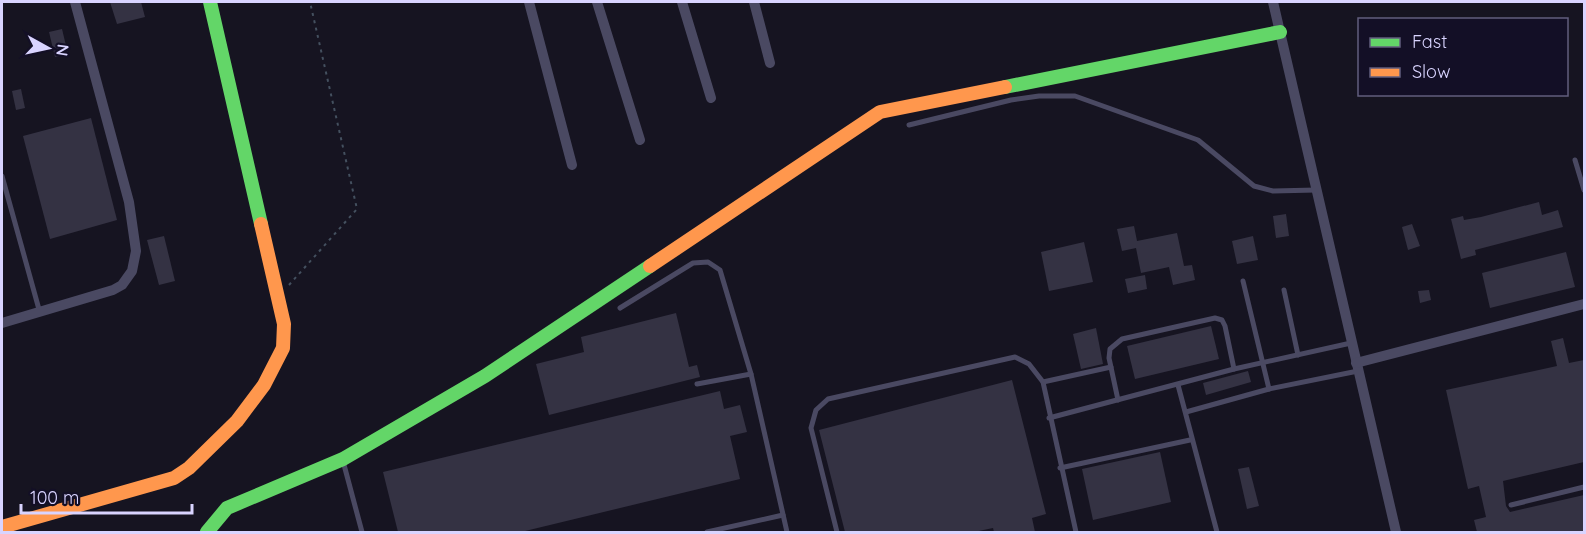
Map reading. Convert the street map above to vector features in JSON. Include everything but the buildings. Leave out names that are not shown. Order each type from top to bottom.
[{"type":"street","points":[[2,323],[40,313],[122,285],[135,262],[136,251],[129,202],[75,2]]},
{"type":"street","points":[[2,527],[174,478],[190,468],[246,409],[266,384],[282,352],[285,339],[284,324],[210,2]]},
{"type":"street","points":[[529,2],[572,165]]},
{"type":"street","points":[[597,2],[640,140]]},
{"type":"street","points":[[682,2],[711,98]]},
{"type":"street","points":[[754,2],[770,63]]},
{"type":"street","points":[[1273,2],[1350,343],[1396,532]]},
{"type":"street","points":[[207,532],[227,508],[343,459],[485,376],[880,112],[1280,32]]},
{"type":"street","points":[[1357,367],[1584,304]]},
{"type":"lane","points":[[909,125],[1011,100],[1039,96],[1075,96],[1198,140],[1254,186],[1273,191],[1316,190]]},
{"type":"lane","points":[[1575,160],[1584,190]]},
{"type":"lane","points":[[2,176],[40,313]]},
{"type":"lane","points":[[620,308],[693,263],[708,262],[720,270],[751,374],[787,532]]},
{"type":"lane","points":[[1243,281],[1269,389]]},
{"type":"lane","points":[[1284,290],[1298,355]]},
{"type":"lane","points":[[1118,400],[1111,367],[1110,349],[1122,339],[1215,318],[1222,320],[1225,326],[1234,369]]},
{"type":"lane","points":[[1049,418],[1234,369],[1350,343]]},
{"type":"lane","points":[[837,532],[811,428],[816,410],[828,399],[1015,357],[1029,364],[1043,382],[1049,418],[1076,532]]},
{"type":"lane","points":[[1043,382],[1111,367]]},
{"type":"lane","points":[[1186,412],[1357,367]]},
{"type":"lane","points":[[697,384],[751,374]]},
{"type":"lane","points":[[1178,384],[1186,412],[1190,440],[1217,532]]},
{"type":"lane","points":[[1060,468],[1190,440]]},
{"type":"lane","points":[[343,459],[362,532]]},
{"type":"lane","points":[[1511,506],[1584,487]]},
{"type":"lane","points":[[707,532],[783,515]]},
{"type":"path","points":[[276,291],[293,284],[357,209],[309,2]]},
{"type":"traffic: fast","points":[[210,2],[261,224]]},
{"type":"traffic: fast","points":[[1005,87],[1280,32]]},
{"type":"traffic: fast","points":[[207,532],[227,508],[343,459],[485,376],[650,266]]},
{"type":"traffic: slow","points":[[650,266],[880,112],[1005,87]]},
{"type":"traffic: slow","points":[[2,527],[174,478],[189,468],[237,421],[264,385],[283,348],[284,324],[261,224]]}]
